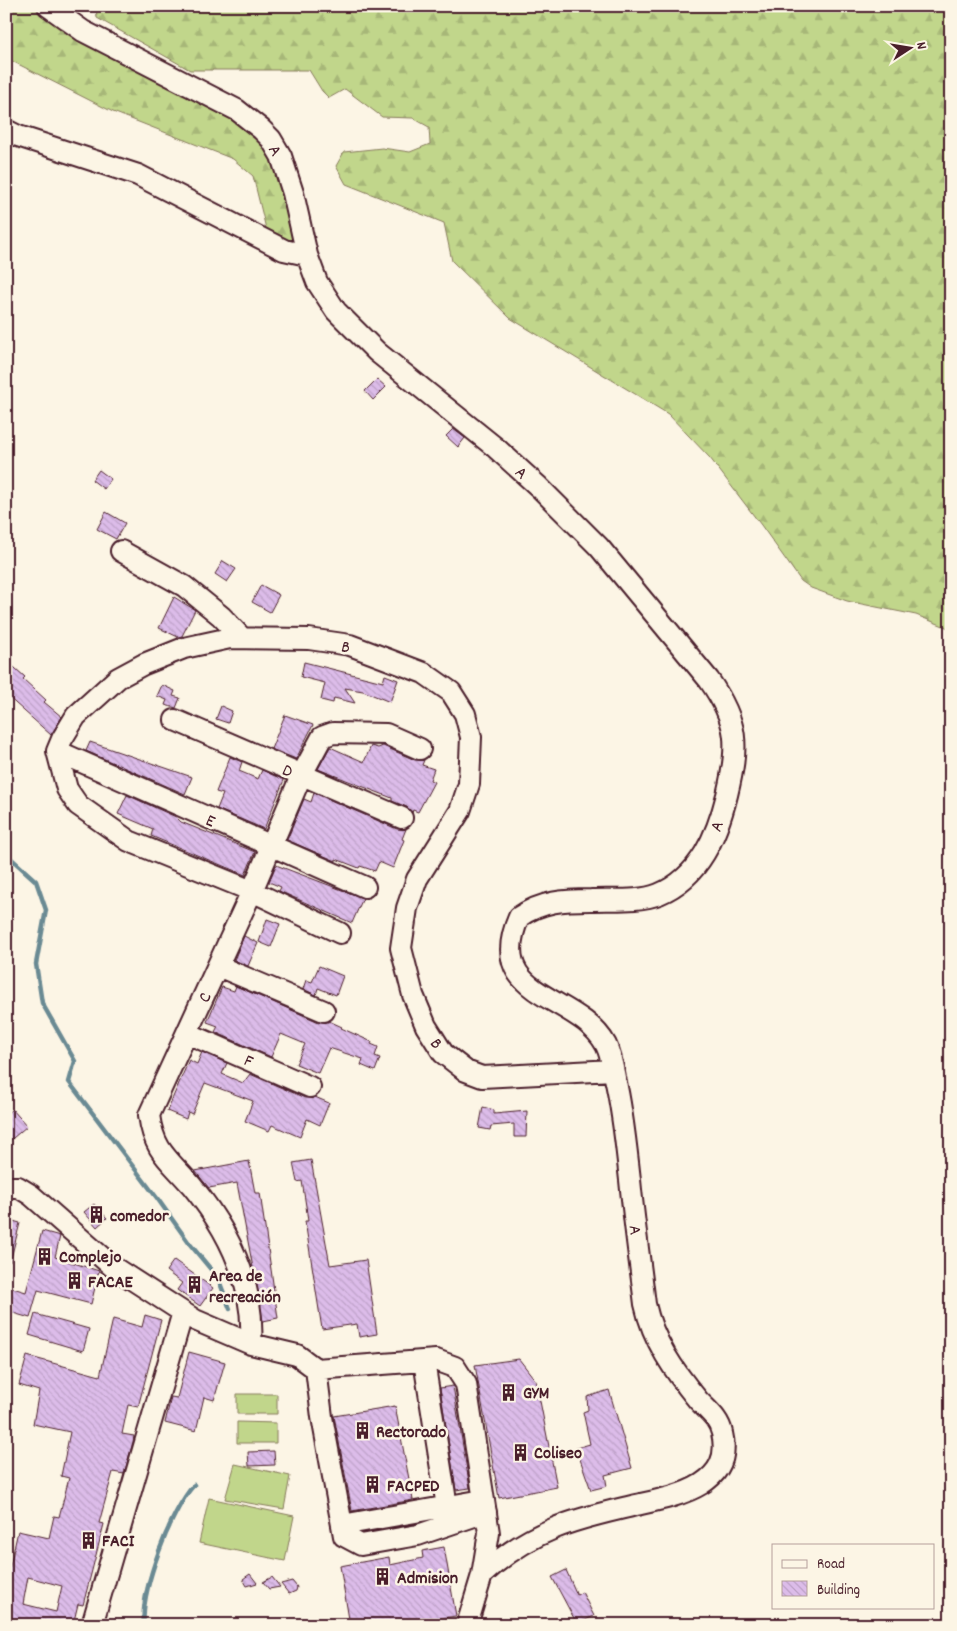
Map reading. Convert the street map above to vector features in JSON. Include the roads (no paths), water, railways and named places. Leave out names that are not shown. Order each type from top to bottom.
[{"type":"street","name":"A","points":[[48,6],[83,31],[237,110],[261,129],[281,156],[293,193],[307,255],[318,282],[336,311],[358,335],[496,448],[599,547],[709,680],[724,702],[733,727],[736,759],[725,800],[702,860],[681,882],[658,894],[638,898],[555,900],[532,908],[519,917],[514,927],[510,946],[513,966],[526,985],[593,1028],[606,1045],[622,1109],[637,1238],[650,1325],[659,1346],[698,1399],[716,1418],[724,1442],[724,1455],[720,1466],[700,1486],[680,1496],[556,1527],[502,1556],[482,1575]]},
{"type":"street","points":[[6,130],[18,136],[138,175],[284,250],[307,255]]},
{"type":"street","points":[[121,550],[184,586],[222,616],[242,638]]},
{"type":"street","name":"B","points":[[57,751],[76,716],[118,678],[144,664],[184,648],[230,638],[309,639],[350,645],[424,673],[451,692],[465,714],[471,738],[469,784],[460,811],[417,878],[407,908],[402,948],[413,995],[426,1026],[443,1053],[466,1071],[482,1077],[613,1070]]},
{"type":"street","name":"D","points":[[175,720],[402,818]]},
{"type":"street","name":"C","points":[[251,1344],[252,1324],[244,1277],[234,1249],[193,1187],[156,1145],[151,1132],[149,1115],[252,891],[301,776],[322,737],[333,733],[386,734],[420,749]]},
{"type":"street","points":[[57,751],[67,789],[78,805],[129,841],[252,891],[340,933]]},
{"type":"street","name":"E","points":[[57,751],[365,887]]},
{"type":"street","points":[[218,966],[324,1011]]},
{"type":"street","name":"F","points":[[187,1033],[310,1086]]},
{"type":"street","points":[[6,1187],[18,1187],[31,1195],[113,1267],[194,1320],[251,1344],[297,1355],[316,1369],[436,1360],[455,1367],[466,1384],[489,1533],[482,1575],[467,1625]]},
{"type":"street","points":[[92,1625],[183,1312]]},
{"type":"street","points":[[424,1362],[448,1506]]},
{"type":"street","points":[[316,1369],[322,1417],[344,1536],[361,1545],[418,1535],[484,1506]]},
{"type":"street","points":[[342,1525],[448,1506],[484,1506]]},
{"type":"street","points":[[416,1512],[418,1535]]},
{"type":"waterway","points":[[6,854],[36,881],[46,910],[36,964],[42,1003],[75,1061],[69,1082],[189,1243],[218,1278],[230,1309]]},
{"type":"waterway","points":[[144,1625],[147,1592],[159,1552],[176,1513],[194,1485]]},
{"type":"place","name":"comedor","points":[[96,1215]]},
{"type":"place","name":"Complejo","points":[[45,1256]]},
{"type":"place","name":"FACAE","points":[[74,1281]]},
{"type":"place","name":"Area de recreación","points":[[195,1285]]},
{"type":"place","name":"GYM","points":[[509,1392]]},
{"type":"place","name":"Rectorado","points":[[362,1431]]},
{"type":"place","name":"Coliseo","points":[[520,1452]]},
{"type":"place","name":"FACPED","points":[[373,1485]]},
{"type":"place","name":"FACI","points":[[88,1540]]},
{"type":"place","name":"Admision","points":[[383,1577]]}]
